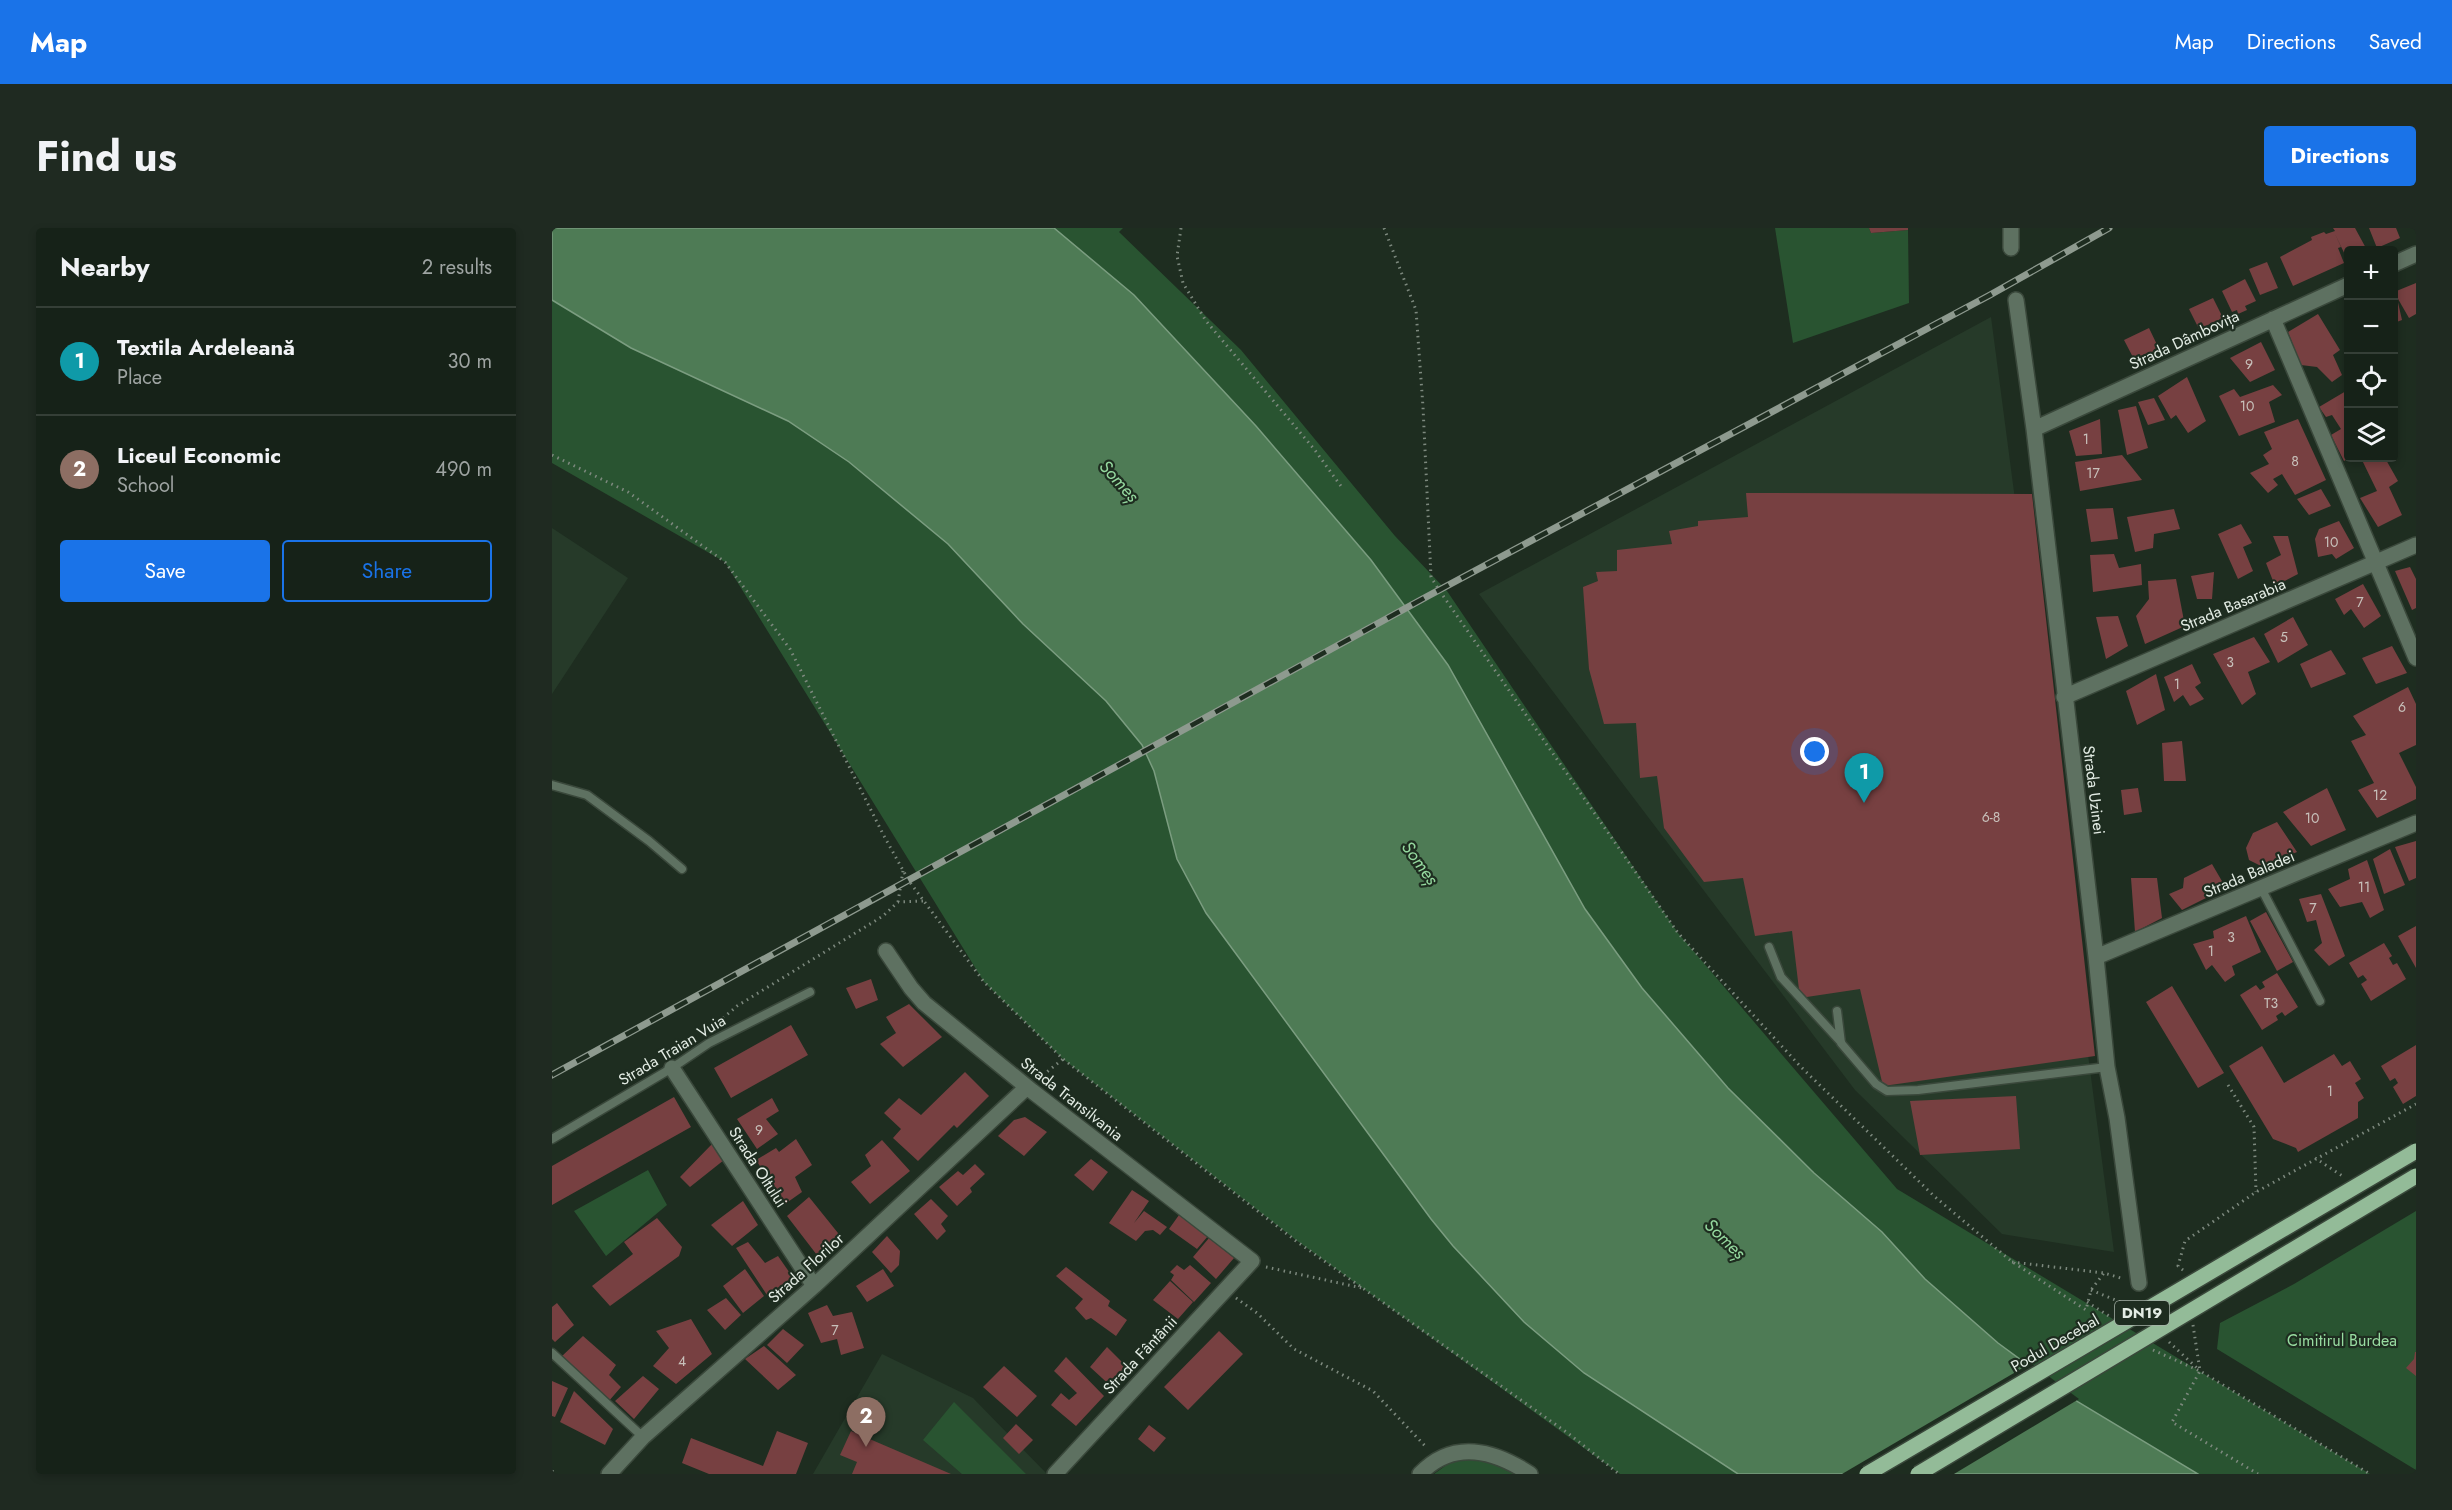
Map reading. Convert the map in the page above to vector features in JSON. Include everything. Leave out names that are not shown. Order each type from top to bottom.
[{"type":"main road","name":"Podul Decebal","points":[[1867,1474],[2416,1151]]},
{"type":"main road","name":"DN19","points":[[1918,1474],[2159,1332],[2416,1176]]},
{"type":"street","points":[[2011,228],[2011,248]]},
{"type":"street","points":[[2398,262],[2416,254]]},
{"type":"street","name":"Strada Dâmbovița","points":[[2034,429],[2344,287]]},
{"type":"street","name":"Strada Uzinei","points":[[2016,300],[2034,429],[2107,1067],[2117,1118],[2139,1283]]},
{"type":"street","points":[[2273,319],[2416,658]]},
{"type":"street","name":"Strada Basarabia","points":[[2064,697],[2416,545]]},
{"type":"street","name":"Strada Baladei","points":[[2096,957],[2416,823]]},
{"type":"street","name":"Strada Transilvania","points":[[886,951],[924,1003],[1027,1087],[1254,1263]]},
{"type":"street","name":"Strada Oltului","points":[[672,1068],[814,1286]]},
{"type":"street","name":"Strada Florilor","points":[[609,1474],[643,1437],[814,1286],[1027,1087]]},
{"type":"street","name":"Strada Fântânii","points":[[1055,1474],[1225,1290],[1254,1263]]},
{"type":"street","points":[[1420,1474],[1436,1459],[1446,1455],[1474,1452],[1496,1455],[1530,1474]]},
{"type":"lane","points":[[552,785],[587,795],[649,841],[682,869]]},
{"type":"lane","points":[[2261,888],[2320,1001]]},
{"type":"lane","points":[[1768,947],[1780,977],[1876,1084],[1887,1091],[2107,1067]]},
{"type":"lane","name":"Strada Traian Vuia","points":[[552,1139],[705,1046],[810,992]]},
{"type":"lane","points":[[1837,1011],[1841,1043]]},
{"type":"lane","points":[[552,1353],[643,1437]]},
{"type":"path","points":[[1182,228],[1176,256],[1183,284],[1206,321],[1314,448],[1343,489]]},
{"type":"path","points":[[1384,228],[1416,310],[1431,577],[1678,933],[1800,1066],[1934,1196],[2010,1261],[2086,1310],[2091,1290],[2104,1273]]},
{"type":"path","points":[[552,455],[628,492],[725,562],[790,649],[903,871],[984,982],[1063,1059],[1296,1240],[1569,1434],[1619,1474]]},
{"type":"path","points":[[705,1046],[702,1036],[737,1006],[883,916],[898,902],[903,871]]},
{"type":"path","points":[[898,902],[924,901]]},
{"type":"path","points":[[1027,1087],[1063,1059]]},
{"type":"path","points":[[2228,1085],[2254,1127],[2256,1192]]},
{"type":"path","points":[[2186,1275],[2178,1266],[2185,1241],[2256,1192],[2416,1104]]},
{"type":"path","points":[[2315,1158],[2348,1180]]},
{"type":"path","points":[[2010,1261],[2104,1273],[2139,1283]]},
{"type":"path","points":[[1254,1263],[1364,1289]]},
{"type":"path","points":[[1225,1290],[1257,1313],[1294,1349],[1373,1391],[1436,1459]]},
{"type":"path","points":[[2091,1290],[2131,1308]]},
{"type":"path","points":[[2087,1302],[2113,1319]]},
{"type":"path","points":[[2159,1332],[2200,1371]]},
{"type":"path","points":[[2147,1348],[2200,1371],[2370,1474]]},
{"type":"path","points":[[2200,1371],[2172,1422],[2258,1474]]},
{"type":"path","points":[[552,1472],[556,1474]]},
{"type":"shaded area","points":[[1991,317],[2114,1252],[2002,1234],[1855,1090],[1479,594]]},
{"type":"shaded area","points":[[552,528],[628,578],[552,694]]},
{"type":"shaded area","points":[[882,1354],[973,1398],[1047,1474],[813,1474]]},
{"type":"green space","points":[[552,228],[1123,228],[1119,232],[1241,350],[1395,536],[1447,591],[1678,933],[1897,1189],[2370,1474],[1620,1474],[1296,1240],[1063,1059],[984,982],[725,562],[552,463]]},
{"type":"green space","points":[[1775,228],[1869,228],[1871,233],[1908,230],[1909,303],[1793,343]]},
{"type":"green space","points":[[648,1170],[667,1205],[606,1256],[574,1211]]},
{"type":"green space","name":"Cimitirul Burdea","points":[[2416,1211],[2416,1470],[2217,1349],[2220,1323],[2294,1284]]},
{"type":"green space","points":[[954,1402],[1026,1474],[962,1474],[923,1440]]},
{"type":"green space","points":[[1469,1457],[1485,1459],[1518,1474],[1434,1474],[1452,1461]]},
{"type":"water","name":"Someș","points":[[552,228],[1054,228],[1134,295],[1256,426],[1371,560],[1448,665],[1585,909],[1642,988],[1728,1088],[1814,1173],[1882,1232],[1925,1279],[1998,1343],[2078,1402],[2198,1474],[1738,1474],[1584,1373],[1524,1322],[1453,1246],[1206,913],[1177,859],[1154,771],[1142,745],[1106,701],[1023,624],[948,544],[849,462],[788,421],[631,348],[552,300]]},
{"type":"pier","points":[[2031,1363],[2079,1399],[1954,1474],[1842,1474]]},
{"type":"building","points":[[1869,228],[1908,228],[1908,230],[1871,233]]},
{"type":"building","points":[[2333,228],[2355,228],[2365,246],[2344,246],[2344,253],[2335,234],[2341,247],[2338,248],[2344,263],[2293,286],[2280,257],[2312,240],[2311,237],[2335,231]]},
{"type":"building","points":[[2369,228],[2396,228],[2400,238],[2376,246]]},
{"type":"building","points":[[2267,262],[2278,288],[2260,295],[2249,269]]},
{"type":"building","points":[[2245,279],[2256,301],[2245,306],[2247,310],[2238,314],[2237,310],[2232,312],[2222,291]]},
{"type":"building","points":[[2416,283],[2416,314],[2409,318],[2398,299],[2398,290]]},
{"type":"building","points":[[2213,298],[2223,318],[2199,329],[2189,309]]},
{"type":"building","points":[[2398,302],[2402,320],[2398,322]]},
{"type":"building","points":[[2318,314],[2340,350],[2333,355],[2342,375],[2332,382],[2317,367],[2301,365],[2288,332]]},
{"type":"building","points":[[2149,328],[2160,351],[2136,363],[2124,340]]},
{"type":"building","points":[[2261,342],[2275,370],[2250,382],[2230,358]]},
{"type":"building","points":[[2187,377],[2206,421],[2188,433],[2176,415],[2171,419],[2158,396]]},
{"type":"building","points":[[2273,385],[2282,395],[2269,402],[2275,422],[2239,436],[2219,396],[2234,389],[2240,397]]},
{"type":"building","points":[[2344,392],[2344,461],[2331,435],[2341,429],[2332,415],[2326,417],[2319,407]]},
{"type":"building","points":[[2154,398],[2165,420],[2148,425],[2138,402]]},
{"type":"building","points":[[2136,406],[2148,448],[2127,455],[2118,410]]},
{"type":"building","points":[[2100,419],[2102,454],[2076,456],[2069,431]]},
{"type":"building","points":[[2298,419],[2326,480],[2295,495],[2282,474],[2273,479],[2278,485],[2268,493],[2250,473],[2269,464],[2263,455],[2272,449],[2264,432]]},
{"type":"building","points":[[2122,455],[2142,480],[2080,491],[2075,462]]},
{"type":"building","points":[[2363,462],[2387,462],[2398,481],[2389,487],[2402,515],[2378,527],[2360,498],[2377,491]]},
{"type":"building","points":[[2321,489],[2331,506],[2309,515],[2297,499]]},
{"type":"building","points":[[1746,493],[2032,494],[2095,1056],[1883,1086],[1860,989],[1800,998],[1792,931],[1755,936],[1743,878],[1704,882],[1664,828],[1657,776],[1640,778],[1636,723],[1604,724],[1589,669],[1583,587],[1598,581],[1596,572],[1617,571],[1617,550],[1672,544],[1669,531],[1698,526],[1698,521],[1748,517]]},
{"type":"building","points":[[2113,508],[2118,539],[2091,542],[2086,509]]},
{"type":"building","points":[[2174,509],[2180,529],[2154,534],[2153,548],[2135,552],[2127,517]]},
{"type":"building","points":[[2339,521],[2354,548],[2336,559],[2332,554],[2318,557],[2315,539],[2319,529]]},
{"type":"building","points":[[2241,524],[2252,543],[2243,547],[2253,571],[2238,579],[2218,534]]},
{"type":"building","points":[[2273,536],[2288,536],[2298,574],[2275,586],[2266,563],[2281,555]]},
{"type":"building","points":[[2114,554],[2119,568],[2141,564],[2142,585],[2093,592],[2090,555]]},
{"type":"building","points":[[2410,567],[2416,579],[2416,608],[2412,610],[2395,571]]},
{"type":"building","points":[[2214,572],[2212,599],[2197,599],[2191,576]]},
{"type":"building","points":[[2176,579],[2185,626],[2145,644],[2136,616],[2149,599],[2148,581]]},
{"type":"building","points":[[2363,584],[2381,616],[2364,628],[2351,609],[2344,615],[2335,599]]},
{"type":"building","points":[[2118,616],[2128,646],[2106,659],[2096,617]]},
{"type":"building","points":[[2293,617],[2308,645],[2278,663],[2264,634]]},
{"type":"building","points":[[2254,637],[2270,662],[2248,672],[2256,694],[2242,705],[2213,654]]},
{"type":"building","points":[[2392,646],[2407,673],[2376,684],[2362,658]]},
{"type":"building","points":[[2331,650],[2346,674],[2311,688],[2300,664]]},
{"type":"building","points":[[2192,664],[2201,683],[2195,687],[2204,699],[2190,706],[2183,695],[2174,702],[2164,677]]},
{"type":"building","points":[[2156,674],[2165,710],[2137,725],[2126,691]]},
{"type":"building","points":[[2408,687],[2416,704],[2416,745],[2399,753],[2416,787],[2416,799],[2377,818],[2358,790],[2374,783],[2351,741],[2366,735],[2353,716]]},
{"type":"building","points":[[2182,741],[2186,781],[2164,781],[2162,743]]},
{"type":"building","points":[[2138,788],[2142,812],[2124,815],[2121,790]]},
{"type":"building","points":[[2327,788],[2346,830],[2311,846],[2283,812]]},
{"type":"building","points":[[2277,822],[2297,852],[2263,867],[2249,860],[2246,848],[2253,833]]},
{"type":"building","points":[[2416,841],[2416,878],[2409,881],[2395,847]]},
{"type":"building","points":[[2390,849],[2405,885],[2384,894],[2373,859]]},
{"type":"building","points":[[2367,860],[2384,910],[2370,918],[2362,902],[2340,907],[2328,889],[2350,879],[2348,869]]},
{"type":"building","points":[[2212,864],[2226,888],[2182,910],[2169,894],[2183,888],[2184,878]]},
{"type":"building","points":[[2131,878],[2157,878],[2162,918],[2135,932]]},
{"type":"building","points":[[2321,894],[2345,956],[2329,966],[2314,950],[2322,943],[2316,920],[2307,922],[2299,899]]},
{"type":"building","points":[[2266,912],[2293,962],[2277,971],[2250,921]]},
{"type":"building","points":[[2246,916],[2261,952],[2232,966],[2235,975],[2225,982],[2212,965],[2206,970],[2193,944],[2214,938],[2213,931]]},
{"type":"building","points":[[2416,926],[2416,968],[2398,936]]},
{"type":"building","points":[[2384,943],[2392,956],[2389,958],[2393,965],[2397,963],[2406,979],[2371,1001],[2361,984],[2367,980],[2363,975],[2358,978],[2349,963]]},
{"type":"building","points":[[2277,973],[2298,1007],[2285,1016],[2282,1012],[2276,1016],[2278,1020],[2262,1030],[2240,995],[2256,985],[2260,990],[2265,987],[2262,982]]},
{"type":"building","points":[[871,979],[878,1000],[856,1009],[846,988]]},
{"type":"building","points":[[2172,986],[2224,1073],[2198,1088],[2146,1002]]},
{"type":"building","points":[[909,1004],[942,1037],[903,1067],[880,1044],[896,1033],[886,1017]]},
{"type":"building","points":[[791,1025],[808,1055],[731,1098],[714,1068]]},
{"type":"building","points":[[2416,1045],[2416,1096],[2403,1104],[2393,1087],[2398,1083],[2395,1078],[2390,1081],[2381,1066]]},
{"type":"building","points":[[2262,1046],[2284,1083],[2334,1054],[2342,1066],[2350,1061],[2361,1079],[2355,1083],[2364,1098],[2358,1102],[2358,1118],[2298,1152],[2296,1148],[2273,1139],[2229,1066]]},
{"type":"building","points":[[965,1072],[989,1096],[957,1128],[954,1125],[918,1161],[893,1138],[901,1129],[884,1113],[899,1098],[921,1115]]},
{"type":"building","points":[[2016,1096],[2020,1149],[1920,1155],[1910,1101]]},
{"type":"building","points":[[674,1097],[691,1127],[552,1205],[552,1166]]},
{"type":"building","points":[[772,1098],[779,1111],[766,1119],[778,1134],[757,1149],[737,1119]]},
{"type":"building","points":[[1025,1117],[1047,1132],[1024,1156],[998,1136],[1014,1120]]},
{"type":"building","points":[[796,1139],[812,1165],[795,1177],[802,1192],[785,1204],[756,1160],[776,1148],[779,1152]]},
{"type":"building","points":[[882,1140],[910,1171],[870,1204],[851,1182],[871,1166],[865,1155]]},
{"type":"building","points":[[713,1143],[724,1160],[690,1187],[680,1177]]},
{"type":"building","points":[[1091,1159],[1108,1172],[1093,1191],[1074,1175]]},
{"type":"building","points":[[975,1164],[985,1174],[970,1188],[972,1192],[957,1206],[939,1187],[958,1171],[963,1175]]},
{"type":"building","points":[[1132,1190],[1149,1201],[1134,1223],[1144,1211],[1167,1227],[1160,1235],[1153,1230],[1145,1231],[1136,1241],[1109,1223]]},
{"type":"building","points":[[809,1197],[842,1238],[820,1259],[787,1216]]},
{"type":"building","points":[[931,1199],[948,1216],[941,1224],[946,1231],[937,1240],[914,1214]]},
{"type":"building","points":[[743,1201],[758,1225],[732,1246],[711,1225]]},
{"type":"building","points":[[1179,1215],[1208,1236],[1197,1249],[1169,1229]]},
{"type":"building","points":[[657,1218],[682,1247],[679,1256],[610,1306],[592,1286],[633,1254],[624,1242]]},
{"type":"building","points":[[887,1236],[900,1251],[899,1265],[891,1273],[872,1252]]},
{"type":"building","points":[[1209,1238],[1234,1258],[1216,1279],[1193,1257]]},
{"type":"building","points":[[748,1242],[765,1263],[778,1256],[794,1279],[769,1298],[736,1248]]},
{"type":"building","points":[[1177,1265],[1184,1270],[1190,1265],[1211,1283],[1194,1302],[1171,1280],[1174,1275],[1170,1272]]},
{"type":"building","points":[[1066,1267],[1110,1301],[1108,1306],[1127,1320],[1116,1336],[1091,1318],[1086,1320],[1075,1308],[1083,1299],[1056,1276]]},
{"type":"building","points":[[745,1269],[764,1296],[743,1313],[723,1286]]},
{"type":"building","points":[[883,1269],[894,1286],[867,1302],[856,1286]]},
{"type":"building","points":[[1170,1281],[1193,1302],[1178,1319],[1153,1300]]},
{"type":"building","points":[[726,1298],[741,1315],[725,1330],[707,1310]]},
{"type":"building","points":[[557,1303],[574,1325],[555,1342],[552,1339],[552,1307]]},
{"type":"building","points":[[827,1305],[833,1316],[852,1312],[864,1348],[841,1355],[837,1339],[821,1343],[808,1313]]},
{"type":"building","points":[[691,1319],[712,1354],[676,1384],[653,1366],[669,1348],[656,1331]]},
{"type":"building","points":[[783,1329],[804,1345],[787,1363],[767,1345]]},
{"type":"building","points":[[1219,1331],[1243,1354],[1188,1410],[1164,1387]]},
{"type":"building","points":[[583,1336],[616,1365],[609,1375],[621,1387],[608,1402],[560,1358]]},
{"type":"building","points":[[764,1346],[796,1375],[778,1390],[745,1359]]},
{"type":"building","points":[[1107,1347],[1129,1369],[1114,1389],[1090,1367]]},
{"type":"building","points":[[2415,1352],[2416,1376],[2406,1368],[2414,1359]]},
{"type":"building","points":[[1066,1357],[1104,1396],[1076,1426],[1051,1405],[1061,1393],[1069,1400],[1077,1393],[1054,1371]]},
{"type":"building","points":[[1004,1366],[1037,1396],[1017,1417],[983,1387]]},
{"type":"building","points":[[643,1376],[659,1389],[634,1419],[615,1401]]},
{"type":"building","points":[[552,1381],[568,1388],[555,1417],[552,1416]]},
{"type":"building","points":[[574,1391],[613,1429],[605,1445],[560,1422]]},
{"type":"building","points":[[1016,1424],[1033,1440],[1019,1454],[1003,1438]]},
{"type":"building","points":[[1149,1425],[1166,1438],[1154,1452],[1138,1439]]},
{"type":"building","points":[[777,1431],[808,1443],[796,1474],[709,1474],[682,1463],[691,1438],[763,1466]]},
{"type":"building","points":[[851,1431],[951,1474],[852,1474],[857,1462],[840,1455]]},
{"type":"railway","points":[[552,1075],[1428,596],[1990,295],[2109,228]]},
{"type":"place","name":"Textila Ardeleană","points":[[1864,803]]},
{"type":"place","name":"Liceul Economic","points":[[866,1447]]}]
